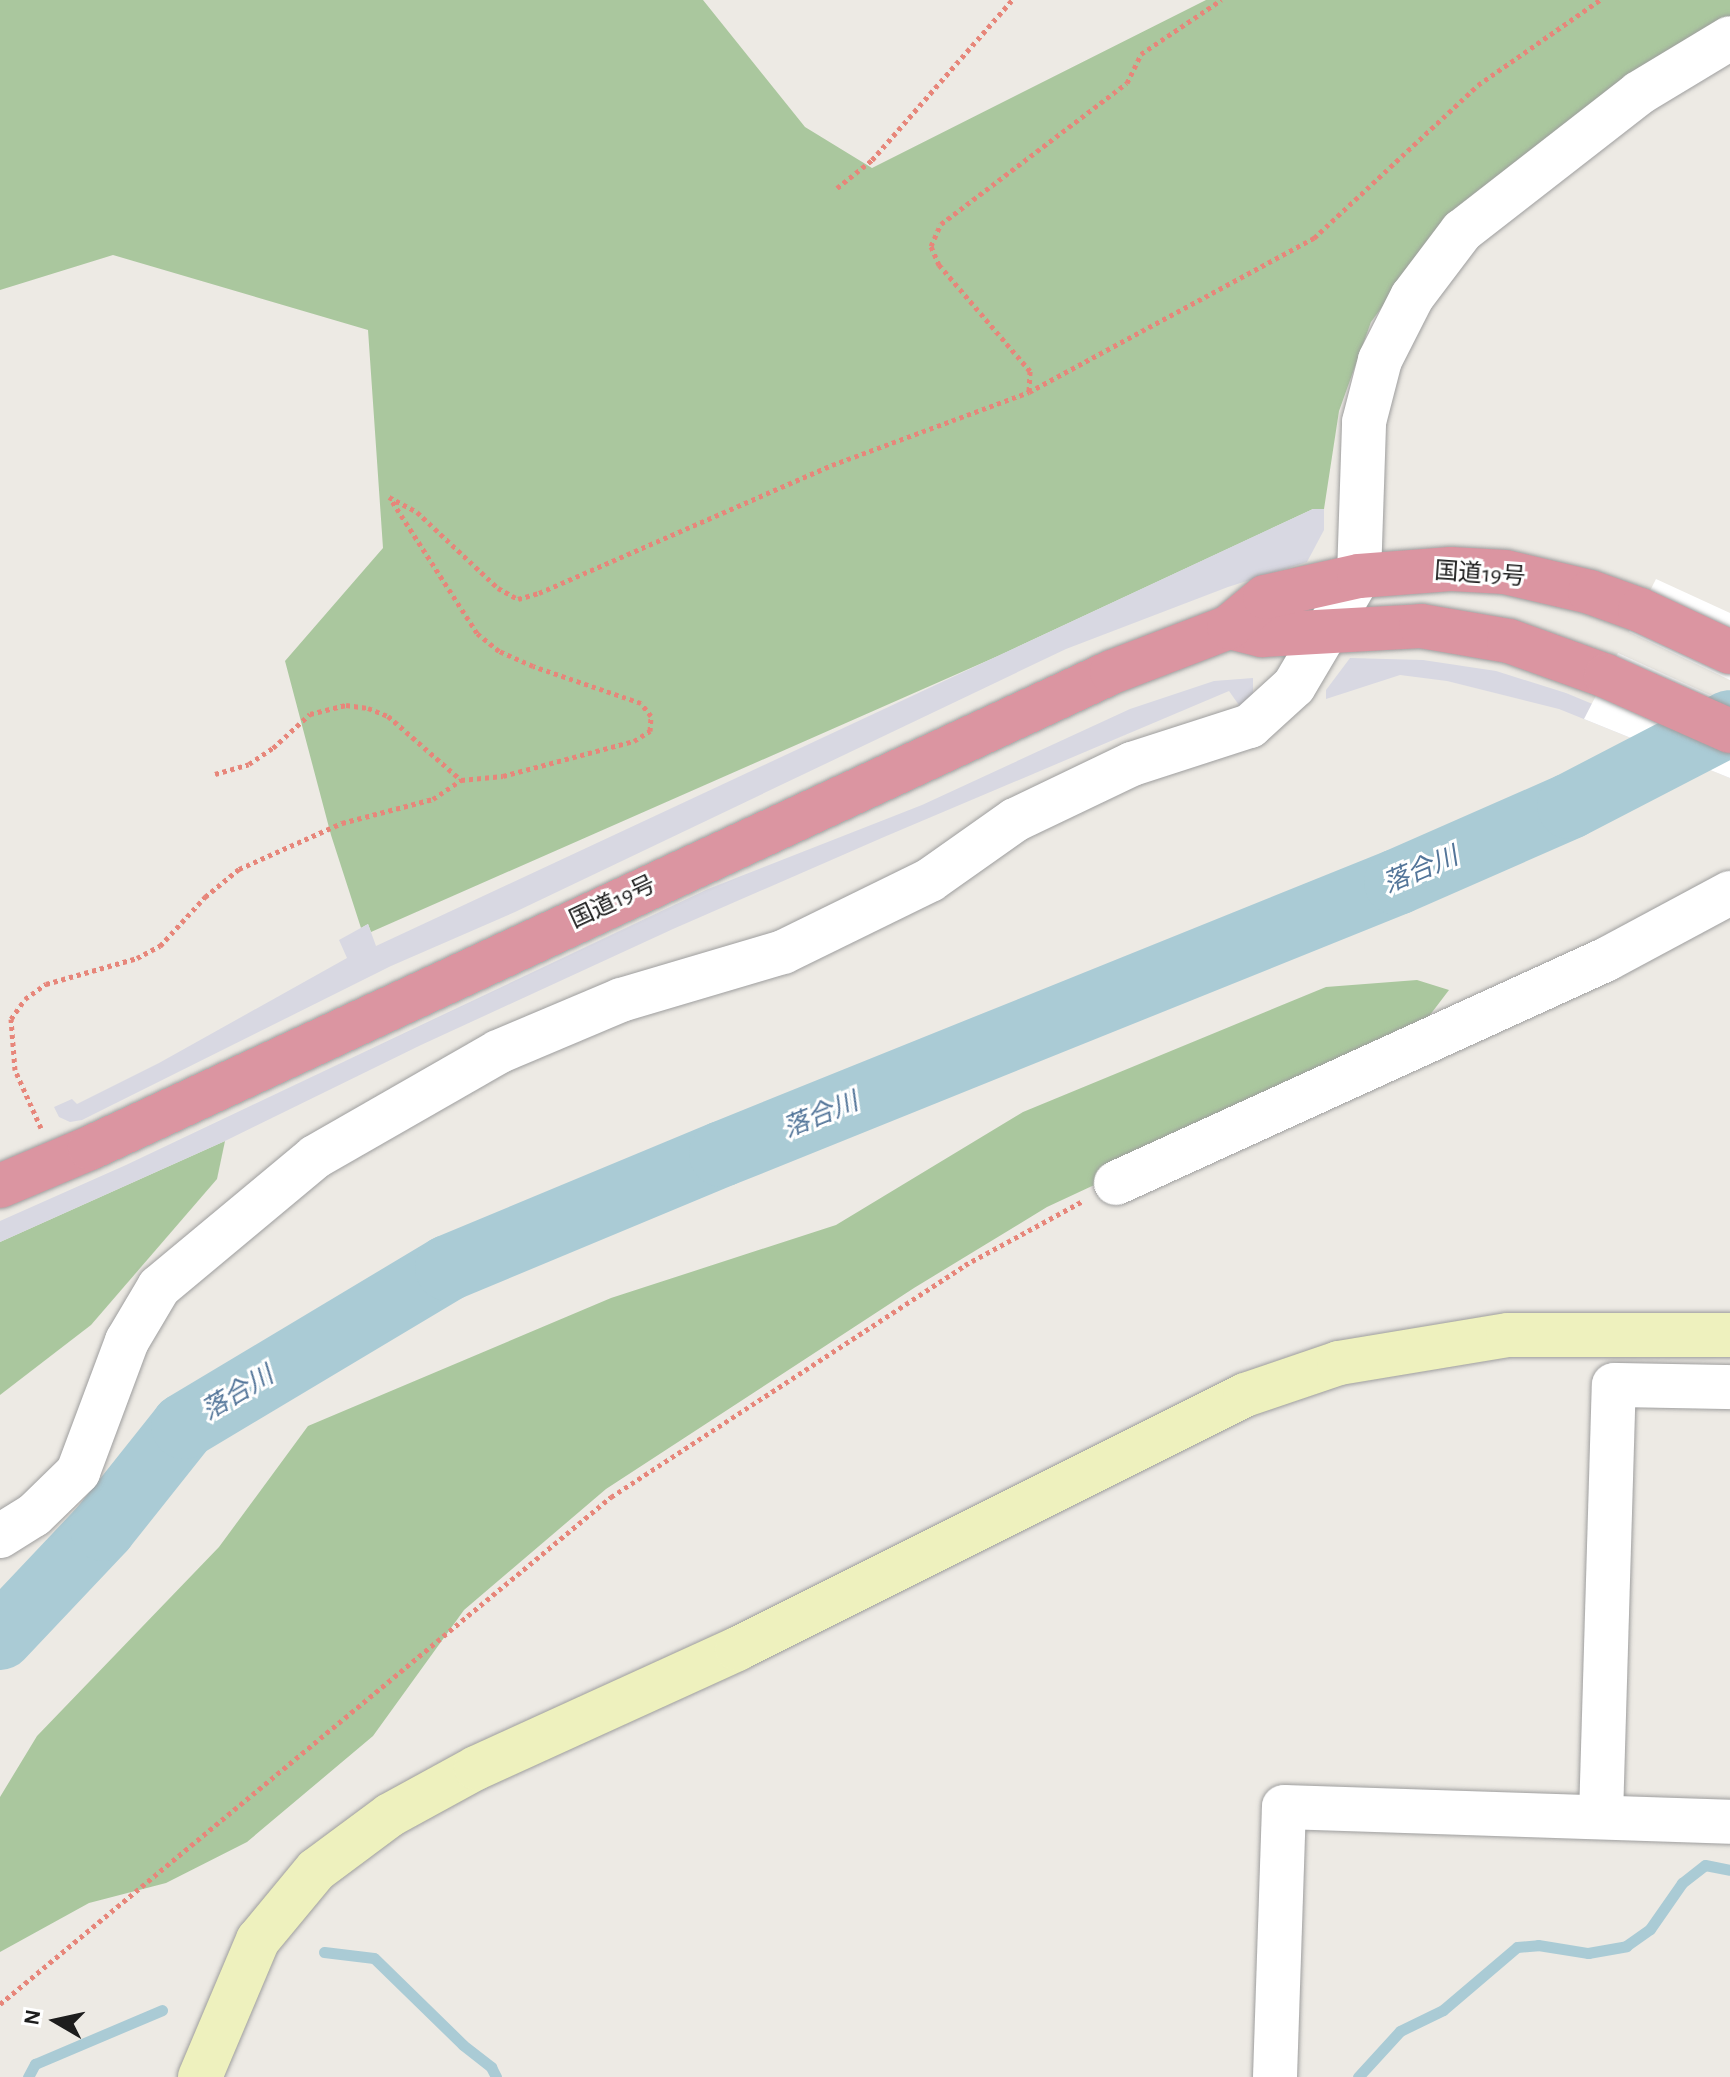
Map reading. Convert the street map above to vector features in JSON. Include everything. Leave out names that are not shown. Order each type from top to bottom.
[{"type":"highway","name":"国道19号","points":[[0,1186],[1112,672],[1229,627],[1265,597],[1359,576],[1451,569],[1505,572],[1579,589],[1640,610],[1730,652]]},
{"type":"highway","points":[[1229,627],[1262,635],[1421,626],[1509,641],[1606,676],[1730,731]]},
{"type":"street","points":[[0,1536],[34,1515],[78,1472],[127,1341],[159,1287],[315,1157],[498,1052],[621,1000],[783,952],[930,880],[1015,820],[1132,764],[1250,726],[1294,686],[1359,576],[1364,422],[1380,360],[1412,297],[1462,231],[1639,93],[1730,38]]},
{"type":"street","points":[[1116,1183],[1607,959],[1730,893]]},
{"type":"street","points":[[200,2077],[258,1940],[316,1870],[390,1815],[476,1768],[737,1649],[1245,1395],[1339,1363],[1508,1335],[1730,1335]]},
{"type":"street","points":[[1601,1816],[1614,1385],[1730,1387]]},
{"type":"street","points":[[1275,2077],[1284,1807],[1730,1822]]},
{"type":"path","points":[[837,188],[872,160],[1012,0]]},
{"type":"path","points":[[1029,392],[1030,371],[939,265],[931,246],[941,224],[1127,83],[1141,54],[1221,0]]},
{"type":"path","points":[[57,1162],[15,1070],[11,1019],[25,999],[46,984],[137,958],[160,946],[205,897],[239,869],[342,823],[433,799],[461,780],[503,776],[634,741],[650,731],[651,716],[641,703],[533,666],[499,651],[477,633],[389,497],[417,512],[498,588],[518,599],[539,593],[832,465],[1029,392],[1314,238],[1478,85],[1600,0]]},
{"type":"path","points":[[215,774],[249,764],[273,748],[310,714],[346,705],[368,708],[388,716],[461,780]]},
{"type":"path","points":[[0,2004],[611,1497],[965,1265],[1116,1183]]},
{"type":"green space","points":[[0,0],[703,0],[805,127],[872,168],[1206,0],[1730,0],[1730,16],[1421,254],[1371,322],[1339,411],[1324,509],[1313,509],[998,656],[371,932],[368,924],[361,928],[331,835],[285,661],[383,548],[368,330],[113,255],[0,290]]},
{"type":"green space","points":[[1417,980],[1449,990],[1414,1036],[1047,1207],[914,1288],[606,1489],[464,1610],[373,1736],[247,1842],[166,1883],[89,1903],[0,1952],[0,1797],[37,1736],[219,1547],[308,1426],[611,1298],[836,1225],[1023,1112],[1326,987]]},
{"type":"green space","points":[[225,1141],[217,1179],[91,1325],[0,1395],[0,1242]]},
{"type":"shaded area","points":[[1313,509],[1324,509],[1324,530],[1307,562],[1228,587],[1066,649],[515,912],[391,966],[82,1120],[70,1122],[59,1117],[54,1107],[72,1099],[77,1104],[159,1063],[347,958],[339,940],[368,924],[376,946]]},
{"type":"shaded area","points":[[1350,658],[1423,660],[1496,671],[1566,693],[1730,761],[1730,778],[1559,709],[1447,681],[1400,675],[1326,699],[1326,690]]},
{"type":"shaded area","points":[[1253,678],[1253,699],[1241,708],[1229,691],[884,837],[673,929],[421,1045],[225,1141],[0,1242],[0,1221],[126,1165],[708,889],[922,805],[1130,709],[1214,681]]},
{"type":"pier","points":[[1656,579],[1730,613],[1730,680],[1629,632]]},
{"type":"pier","points":[[1618,653],[1730,704],[1730,778],[1584,719]]},
{"type":"waterway","name":"落合川","points":[[0,1637],[103,1528],[184,1426],[448,1268],[1397,882],[1570,806],[1730,723]]},
{"type":"waterway","points":[[1358,2077],[1400,2031],[1443,2010],[1517,1947],[1538,1945],[1588,1953],[1626,1946],[1650,1929],[1682,1883],[1705,1865],[1730,1870]]},
{"type":"waterway","points":[[324,1952],[374,1958],[463,2045],[491,2067],[496,2077]]},
{"type":"waterway","points":[[28,2077],[35,2064],[162,2010]]}]
